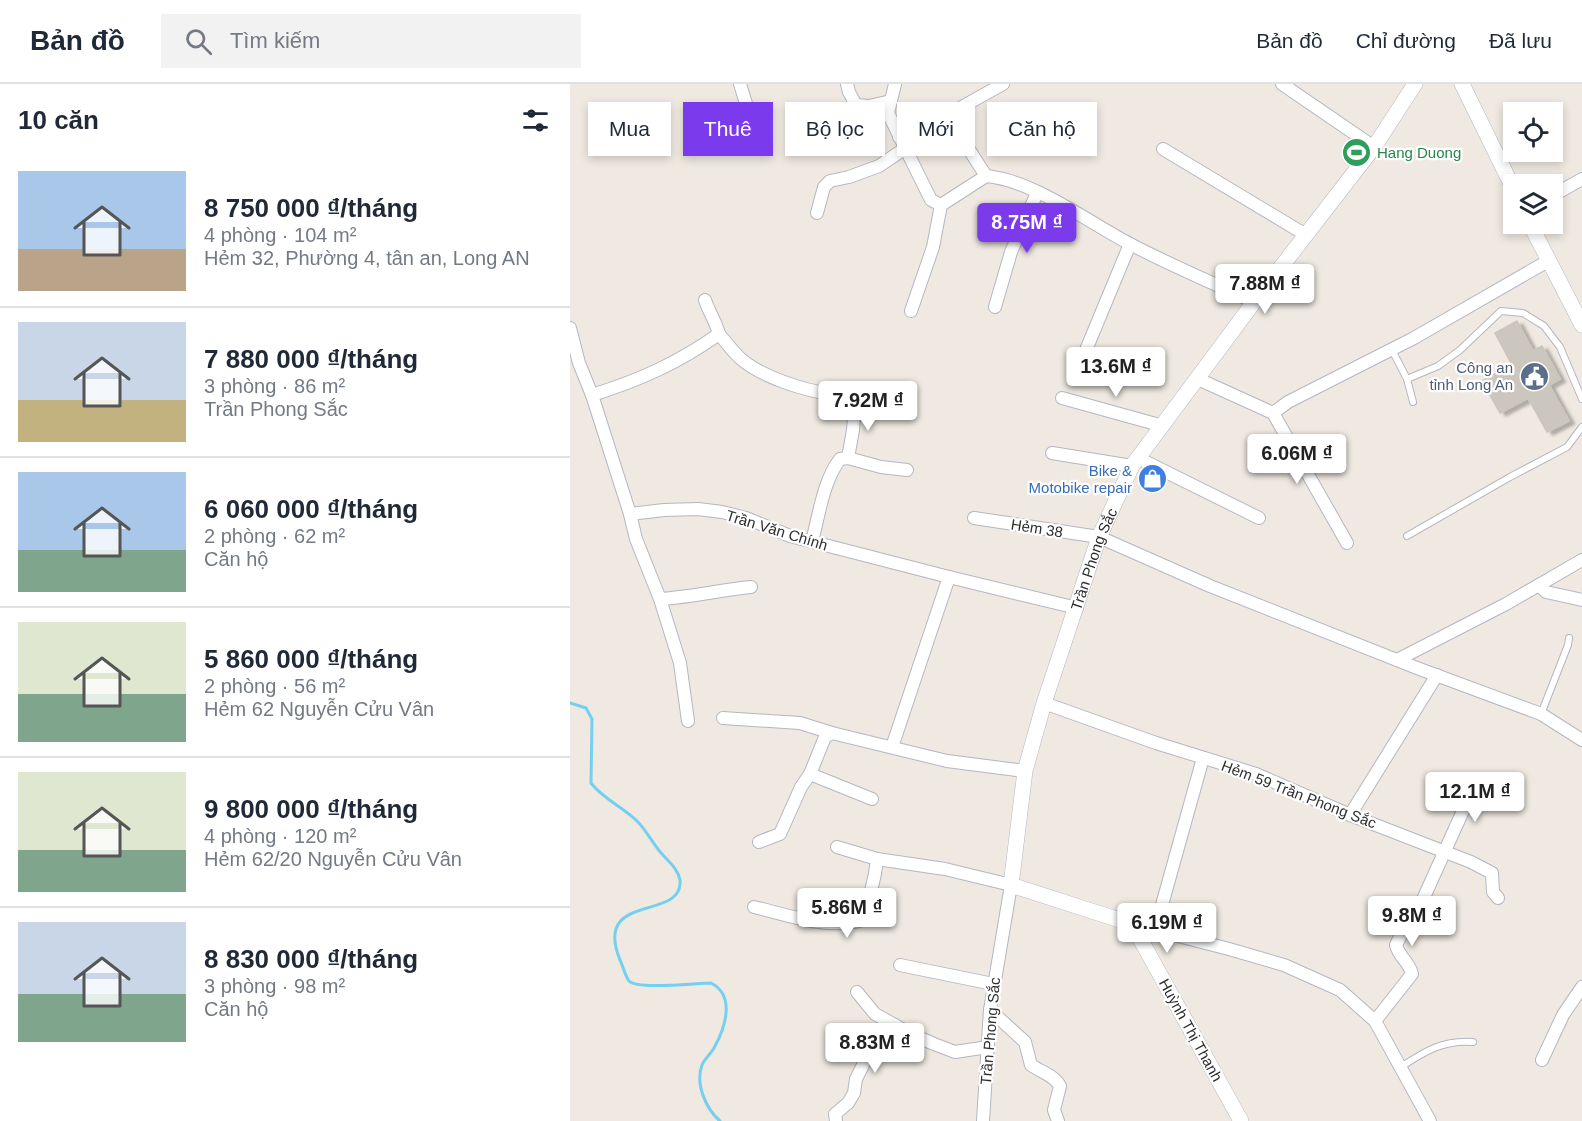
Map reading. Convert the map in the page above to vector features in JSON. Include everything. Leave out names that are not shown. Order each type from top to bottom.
[{"type":"street","points":[[740,84],[745,102]]},
{"type":"street","points":[[847,84],[856,105],[869,106],[891,101]]},
{"type":"street","points":[[895,84],[888,113],[897,133]]},
{"type":"street","points":[[970,102],[1003,84]]},
{"type":"street","points":[[1282,84],[1374,147]]},
{"type":"street","name":"Trần Phong Sắc","points":[[983,1121],[993,984],[1011,885],[1026,771],[1044,703],[1099,537],[1136,462],[1254,302],[1374,147],[1415,84]]},
{"type":"street","points":[[1462,84],[1507,174]]},
{"type":"street","points":[[1163,148],[1306,235]]},
{"type":"street","points":[[817,213],[824,187],[830,181],[879,166],[897,154]]},
{"type":"street","points":[[908,156],[931,200],[941,205]]},
{"type":"street","points":[[973,156],[986,176]]},
{"type":"street","points":[[911,311],[933,247],[941,205],[986,176],[1002,178],[1037,193],[1130,244],[1254,302]]},
{"type":"street","points":[[1563,190],[1582,179]]},
{"type":"street","points":[[995,307],[1011,252],[1037,193]]},
{"type":"street","points":[[1535,234],[1582,325]]},
{"type":"street","points":[[1086,350],[1130,244]]},
{"type":"street","points":[[1273,413],[1288,402],[1392,349],[1548,261]]},
{"type":"street","points":[[705,300],[719,334],[742,360],[771,376],[813,392],[830,394]]},
{"type":"street","points":[[570,328],[579,363],[592,395],[636,539],[660,599],[680,663],[688,721]]},
{"type":"street","points":[[592,395],[661,370],[719,334]]},
{"type":"street","points":[[1197,379],[1273,413],[1347,543]]},
{"type":"street","points":[[1062,398],[1162,426]]},
{"type":"street","points":[[848,458],[855,402]]},
{"type":"street","points":[[1052,453],[1136,462],[1259,518]]},
{"type":"street","points":[[812,542],[835,466],[840,459],[848,458],[881,467],[907,470]]},
{"type":"street","name":"Trần Văn Chính","points":[[630,514],[698,509],[722,512],[746,518],[790,536],[812,542],[1077,608]]},
{"type":"street","name":"Hẻm 38","points":[[974,518],[1099,537],[1210,586],[1540,714],[1582,740]]},
{"type":"street","points":[[1396,660],[1506,604],[1582,560]]},
{"type":"street","points":[[892,747],[949,577]]},
{"type":"street","points":[[1539,585],[1546,592],[1582,600]]},
{"type":"street","points":[[660,599],[693,597],[721,590],[751,587]]},
{"type":"street","points":[[1350,815],[1437,675]]},
{"type":"street","name":"Hẻm 59 Trần Phong Sắc","points":[[1044,703],[1156,743],[1256,774],[1350,815],[1445,851],[1492,873],[1493,892],[1498,898]]},
{"type":"street","points":[[723,718],[800,723],[947,761],[1026,771]]},
{"type":"street","points":[[759,842],[780,834],[801,787],[810,774],[825,737],[832,733]]},
{"type":"street","points":[[1155,930],[1203,758]]},
{"type":"street","points":[[810,774],[872,799]]},
{"type":"street","points":[[1375,1021],[1412,974],[1410,964],[1399,956],[1396,945],[1420,906],[1476,782]]},
{"type":"street","points":[[837,847],[877,860],[945,869],[1011,885],[1132,924],[1284,965],[1340,990],[1375,1021],[1430,1121]]},
{"type":"street","points":[[754,907],[827,924],[844,925],[860,921],[875,876],[877,860]]},
{"type":"street","name":"Huỳnh Thị Thanh","points":[[1132,924],[1241,1121]]},
{"type":"street","points":[[900,964],[993,984]]},
{"type":"street","points":[[1542,1060],[1563,1015],[1582,987]]},
{"type":"street","points":[[857,992],[875,1014],[911,1034],[955,1052],[988,1047]]},
{"type":"street","points":[[990,1010],[1025,1042],[1031,1065],[1042,1073],[1056,1078],[1060,1086],[1054,1110],[1058,1121]]},
{"type":"street","points":[[836,1121],[835,1114],[848,1103],[854,1093],[856,1079],[866,1059],[878,1049],[895,1025]]},
{"type":"lane","points":[[1407,379],[1438,366],[1501,311],[1523,313],[1544,326],[1560,347],[1582,399]]},
{"type":"lane","points":[[1392,349],[1407,379],[1413,402]]},
{"type":"lane","points":[[1407,536],[1510,477],[1568,447],[1582,427]]},
{"type":"lane","points":[[1540,714],[1569,638]]},
{"type":"lane","points":[[1400,1067],[1435,1046],[1461,1041],[1473,1042]]},
{"type":"building","name":"Công an tỉnh Long An","points":[[1517,321],[1533,351],[1542,346],[1560,379],[1549,385],[1569,421],[1547,432],[1528,398],[1500,413],[1482,381],[1512,365],[1495,333]]},
{"type":"waterway","points":[[570,703],[586,708],[592,719],[591,783],[601,794],[641,825],[675,869],[680,880],[677,893],[668,901],[628,915],[618,924],[615,938],[620,960],[629,981],[644,985],[711,983],[719,988],[726,1003],[725,1020],[719,1038],[700,1072],[703,1096],[710,1110],[720,1121]]},
{"type":"place","name":"Hang Duong","points":[[1356,152]]},
{"type":"place","name":"Công an tỉnh Long An","points":[[1534,376]]},
{"type":"place","name":"Bike & Motobike repair","points":[[1153,479]]}]
